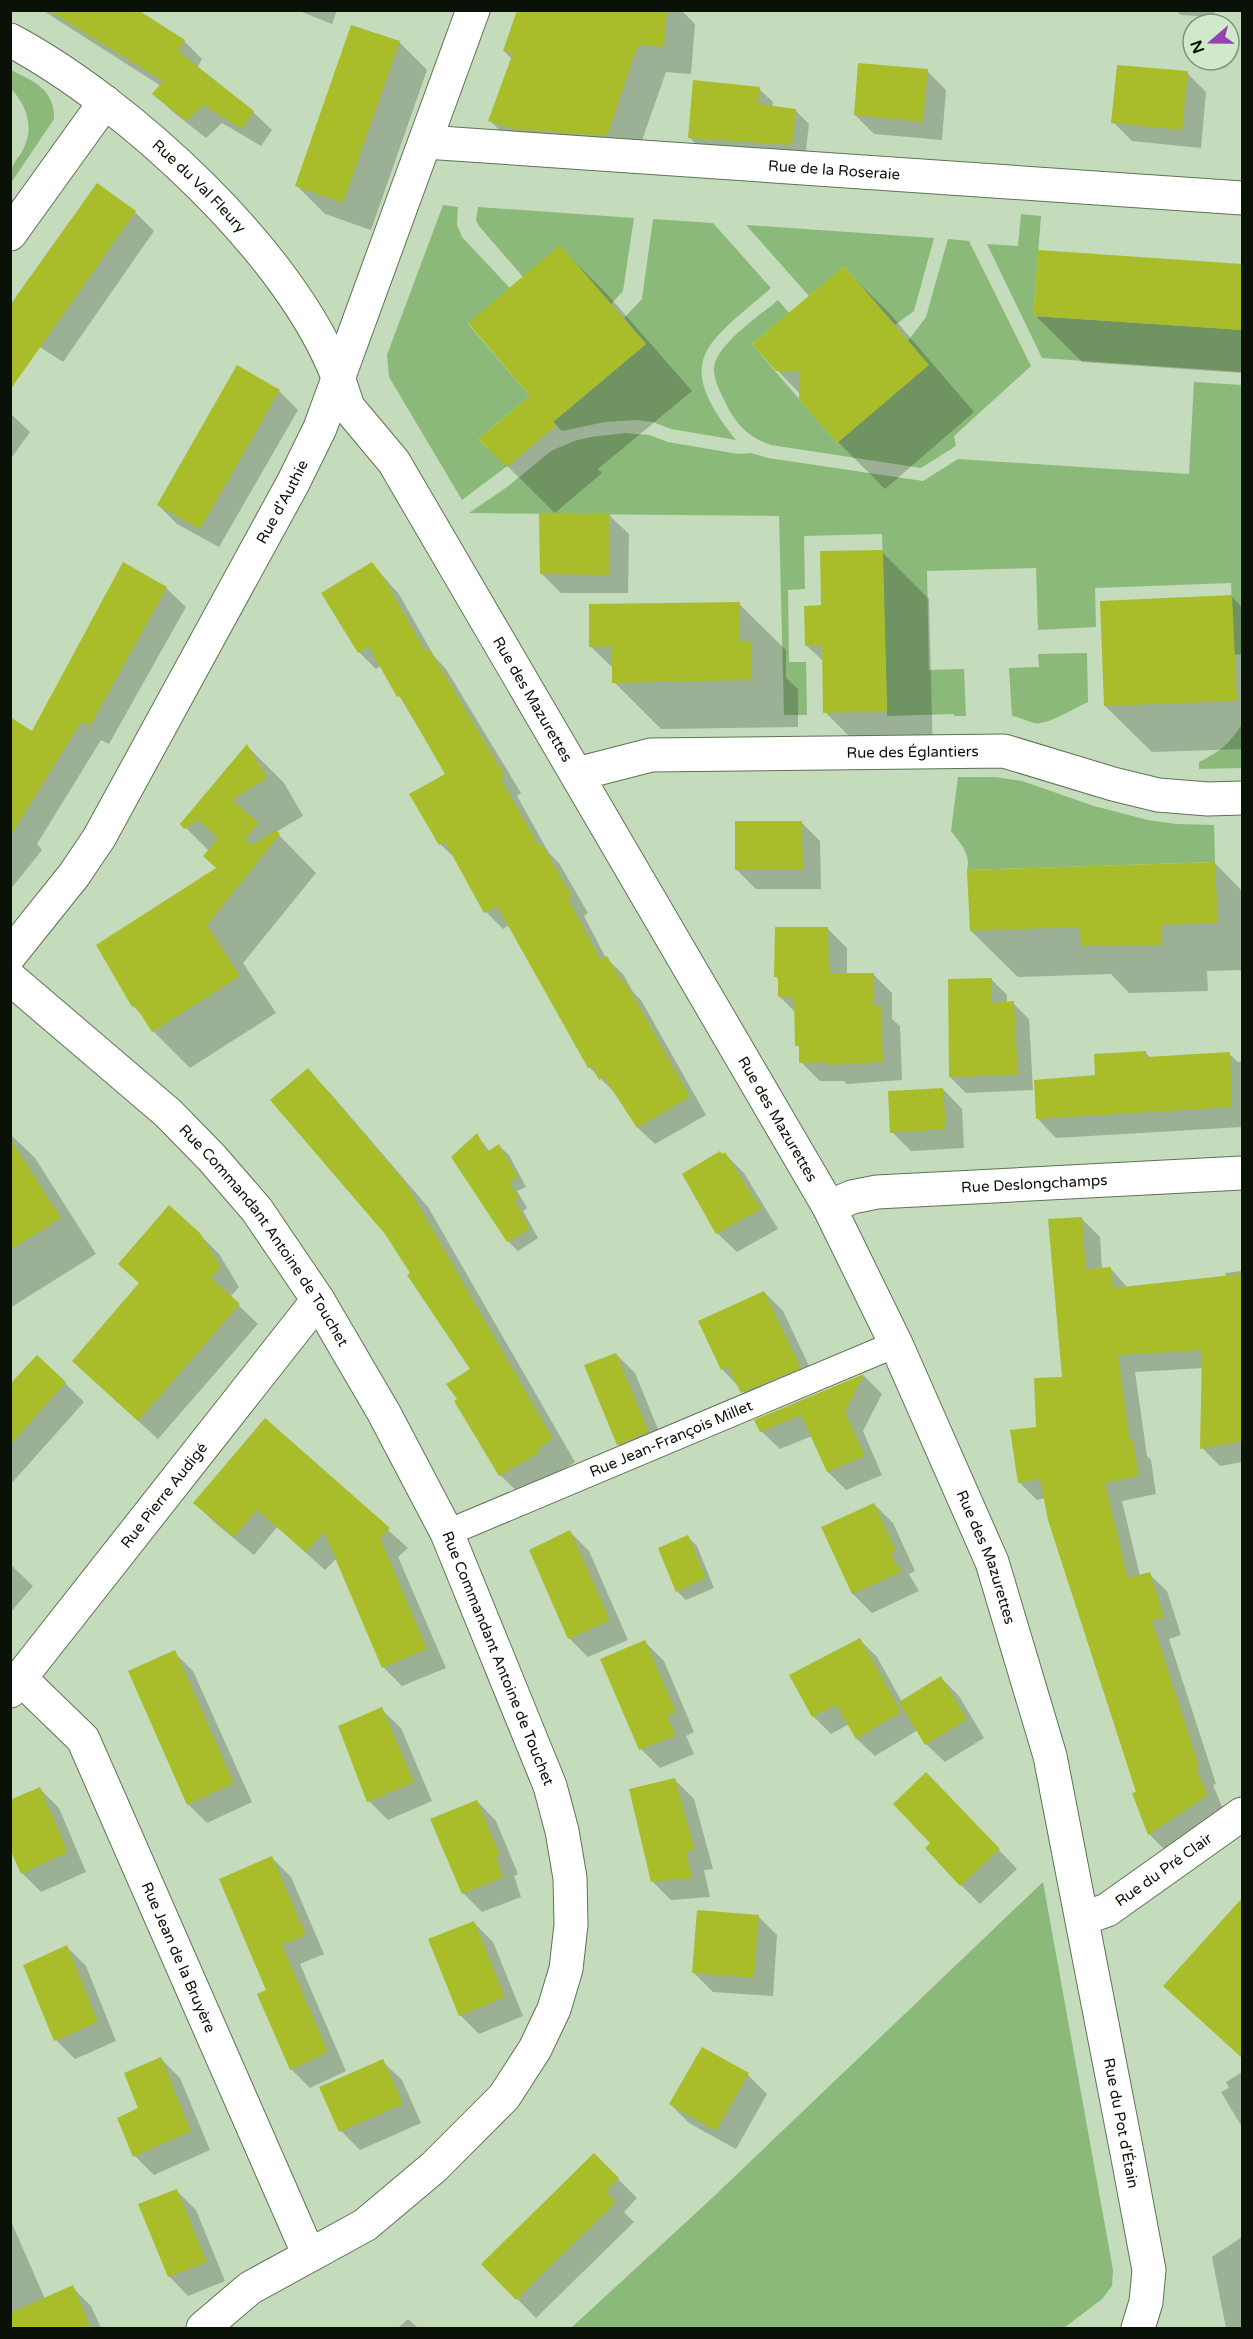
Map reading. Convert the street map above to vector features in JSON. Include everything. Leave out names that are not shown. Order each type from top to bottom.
[{"type":"street","name":"Rue d'Authie","points":[[10,955],[80,866],[99,838],[305,460],[339,380],[473,10]]},
{"type":"street","name":"Rue du Val Fleury","points":[[10,40],[73,77],[105,102],[169,156],[235,220],[285,282],[321,339],[339,380]]},
{"type":"street","points":[[10,234],[105,102]]},
{"type":"street","name":"Rue de la Roseraie","points":[[425,142],[1242,198]]},
{"type":"street","name":"Rue des Mazurettes","points":[[339,380],[348,407],[393,462],[829,1207],[896,1344],[992,1562],[1050,1756],[1082,1919]]},
{"type":"street","name":"Rue des Églantiers","points":[[577,774],[651,756],[1004,751],[1158,795],[1208,799],[1242,798]]},
{"type":"street","name":"Rue Commandant Antoine de Touchet","points":[[10,978],[168,1113],[212,1158],[257,1210],[318,1300],[384,1413],[447,1533],[550,1786],[570,1878],[571,1925],[566,1970],[554,2009],[535,2049],[504,2097],[462,2140],[393,2203],[365,2225],[250,2288],[203,2328]]},
{"type":"street","name":"Rue Deslongchamps","points":[[829,1207],[852,1197],[877,1192],[1242,1173]]},
{"type":"street","name":"Rue Pierre Audigé","points":[[15,1684],[318,1300]]},
{"type":"street","name":"Rue Jean-François Millet","points":[[447,1533],[896,1344]]},
{"type":"street","name":"Rue Jean de la Bruyère","points":[[15,1684],[83,1739],[309,2255]]},
{"type":"street","name":"Rue du Pré Clair","points":[[1082,1919],[1107,1910],[1242,1814]]},
{"type":"street","name":"Rue du Pot d'Étain","points":[[1082,1919],[1149,2270],[1146,2302],[1138,2328]]},
{"type":"green space","points":[[11,70],[35,82],[47,93],[51,100],[54,119],[11,183],[13,165],[25,145],[29,130],[24,108],[11,89]]},
{"type":"green space","points":[[443,205],[458,207],[457,225],[462,237],[510,288],[468,324],[530,396],[478,439],[487,448],[495,441],[514,461],[462,500],[389,377],[387,355]]},
{"type":"green space","points":[[478,207],[634,218],[623,291],[611,304],[560,246],[523,277],[479,226],[476,221]]},
{"type":"green space","points":[[1021,214],[1041,216],[1033,316],[1242,330],[1242,372],[1042,358],[987,244],[1018,246]]},
{"type":"green space","points":[[653,219],[713,223],[771,288],[729,324],[715,339],[705,355],[702,371],[705,390],[716,413],[736,440],[671,429],[653,422],[637,420],[605,422],[562,431],[553,422],[646,344],[624,318],[642,299]]},
{"type":"green space","points":[[746,225],[934,238],[914,311],[895,325],[844,266],[809,296]]},
{"type":"green space","points":[[948,239],[969,241],[1031,366],[954,436],[956,446],[921,468],[771,445],[750,435],[740,425],[731,413],[717,385],[715,362],[739,332],[778,300],[789,313],[752,344],[837,443],[928,365],[908,341],[926,317]]},
{"type":"green space","points":[[1194,382],[1242,385],[1242,654],[1234,655],[1231,583],[1095,588],[1096,627],[1038,630],[1036,568],[927,571],[929,670],[964,669],[966,716],[954,716],[954,714],[887,716],[882,534],[804,536],[805,589],[788,590],[789,662],[806,662],[807,715],[784,715],[779,516],[469,513],[507,487],[551,451],[574,441],[625,433],[649,435],[668,442],[738,454],[751,453],[768,458],[923,481],[958,459],[1189,474]]},
{"type":"green space","points":[[1087,653],[1088,702],[1046,722],[1034,723],[1012,716],[1009,668],[1039,667],[1038,654]]},
{"type":"green space","points":[[1242,724],[1242,768],[1199,769],[1199,762],[1224,746]]},
{"type":"green space","points":[[958,777],[996,777],[1022,781],[1094,806],[1148,820],[1176,824],[1214,825],[1215,862],[967,870],[966,854],[951,831]]},
{"type":"green space","points":[[1043,1882],[1113,2270],[1112,2286],[1102,2299],[1064,2328],[571,2328],[710,2200]]},
{"type":"building","points":[[48,10],[138,10],[185,40],[178,51],[254,111],[242,129],[203,105],[186,121],[152,94],[163,81]]},
{"type":"building","points":[[517,10],[667,10],[664,47],[638,45],[607,136],[514,129],[488,121],[513,53],[503,51]]},
{"type":"building","points":[[351,25],[400,41],[343,203],[295,186]]},
{"type":"building","points":[[858,63],[928,69],[923,122],[854,115]]},
{"type":"building","points":[[1117,65],[1188,72],[1182,130],[1111,123]]},
{"type":"building","points":[[693,80],[760,87],[758,104],[796,109],[792,145],[688,138]]},
{"type":"building","points":[[97,183],[136,211],[10,390],[10,305]]},
{"type":"building","points":[[560,245],[646,344],[553,422],[557,425],[507,467],[478,439],[530,396],[468,323]]},
{"type":"building","points":[[1038,250],[1242,264],[1242,330],[1033,316]]},
{"type":"building","points":[[844,266],[929,365],[837,443],[799,399],[799,371],[776,371],[752,344]]},
{"type":"building","points":[[237,365],[280,390],[200,529],[157,505]]},
{"type":"building","points":[[539,513],[610,514],[609,575],[540,574]]},
{"type":"building","points":[[883,550],[887,711],[823,713],[822,645],[805,646],[804,606],[821,605],[820,551]]},
{"type":"building","points":[[123,562],[167,587],[90,726],[81,722],[10,837],[10,717],[32,731]]},
{"type":"building","points":[[372,562],[382,575],[426,652],[430,650],[505,776],[501,779],[539,846],[542,844],[572,896],[568,898],[600,959],[607,956],[622,982],[625,981],[690,1097],[637,1128],[604,1077],[599,1080],[592,1066],[588,1068],[497,906],[484,913],[445,842],[439,845],[409,794],[445,774],[369,647],[358,653],[321,593]]},
{"type":"building","points":[[1232,595],[1237,701],[1104,706],[1100,601]]},
{"type":"building","points":[[740,602],[740,641],[752,641],[752,680],[612,683],[612,646],[589,647],[589,604]]},
{"type":"building","points":[[247,744],[267,778],[232,800],[259,823],[245,839],[252,845],[276,830],[280,834],[207,925],[240,976],[152,1032],[135,1005],[132,1007],[96,945],[216,868],[203,856],[218,838],[198,820],[184,829],[180,824]]},
{"type":"building","points":[[735,821],[802,821],[803,870],[735,870]]},
{"type":"building","points":[[1215,862],[1218,923],[1161,925],[1162,945],[1081,946],[1080,927],[970,931],[967,870]]},
{"type":"building","points":[[775,927],[828,927],[829,973],[874,973],[874,1006],[881,1006],[883,1062],[826,1065],[826,1062],[799,1063],[799,1046],[795,1046],[794,997],[778,997],[778,977],[774,977]]},
{"type":"building","points":[[992,978],[991,1003],[1014,1001],[1018,1075],[949,1077],[948,979]]},
{"type":"building","points":[[1146,1051],[1146,1057],[1230,1052],[1232,1107],[1036,1119],[1034,1080],[1095,1075],[1094,1054]]},
{"type":"building","points":[[308,1068],[405,1182],[553,1439],[538,1448],[540,1452],[499,1476],[454,1401],[457,1399],[446,1384],[470,1369],[407,1275],[410,1273],[385,1234],[270,1100]]},
{"type":"building","points":[[943,1088],[946,1129],[890,1133],[888,1091]]},
{"type":"building","points":[[477,1133],[487,1152],[499,1144],[518,1177],[509,1182],[519,1198],[515,1201],[530,1229],[507,1242],[451,1157]]},
{"type":"building","points":[[10,1138],[61,1218],[10,1250]]},
{"type":"building","points":[[720,1151],[722,1154],[725,1152],[761,1209],[716,1234],[682,1174]]},
{"type":"building","points":[[169,1205],[200,1233],[221,1267],[211,1278],[240,1304],[138,1421],[72,1361],[139,1283],[118,1264]]},
{"type":"building","points":[[1082,1217],[1086,1269],[1111,1267],[1113,1288],[1242,1274],[1242,1441],[1200,1449],[1202,1350],[1118,1355],[1130,1441],[1133,1440],[1139,1476],[1105,1483],[1128,1578],[1150,1572],[1164,1617],[1152,1621],[1199,1766],[1196,1767],[1208,1795],[1148,1835],[1132,1793],[1136,1792],[1048,1520],[1040,1479],[1018,1483],[1010,1430],[1036,1427],[1034,1378],[1062,1377],[1048,1219]]},
{"type":"building","points":[[764,1291],[801,1368],[741,1393],[728,1367],[721,1370],[698,1321]]},
{"type":"building","points":[[616,1353],[649,1432],[617,1445],[584,1365]]},
{"type":"building","points":[[37,1355],[66,1382],[10,1445],[10,1384]]},
{"type":"building","points":[[864,1374],[845,1412],[865,1456],[827,1472],[801,1415],[760,1432],[754,1420]]},
{"type":"building","points":[[265,1418],[390,1528],[380,1538],[427,1649],[382,1668],[324,1532],[306,1552],[257,1510],[234,1537],[193,1503]]},
{"type":"building","points":[[874,1503],[896,1551],[891,1554],[901,1572],[852,1594],[821,1527]]},
{"type":"building","points":[[570,1530],[610,1620],[568,1639],[529,1550]]},
{"type":"building","points":[[688,1535],[706,1578],[676,1592],[658,1548]]},
{"type":"building","points":[[860,1638],[901,1712],[856,1739],[836,1705],[812,1717],[789,1675]]},
{"type":"building","points":[[645,1640],[676,1712],[667,1716],[676,1735],[639,1750],[600,1659]]},
{"type":"building","points":[[175,1650],[234,1783],[187,1805],[128,1671]]},
{"type":"building","points":[[941,1676],[967,1719],[925,1745],[899,1702]]},
{"type":"building","points":[[382,1707],[414,1782],[367,1802],[338,1726]]},
{"type":"building","points":[[926,1772],[1000,1849],[960,1886],[925,1848],[930,1843],[893,1804]]},
{"type":"building","points":[[675,1778],[695,1850],[686,1851],[692,1878],[651,1882],[629,1789]]},
{"type":"building","points":[[40,1787],[68,1852],[21,1874],[10,1849],[10,1800]]},
{"type":"building","points":[[477,1800],[500,1855],[496,1857],[503,1877],[462,1894],[430,1819]]},
{"type":"building","points":[[272,1856],[306,1935],[282,1945],[328,2052],[290,2070],[257,1994],[266,1990],[219,1879]]},
{"type":"building","points":[[1242,1898],[1242,2058],[1163,1986]]},
{"type":"building","points":[[697,1910],[759,1915],[754,1978],[692,1973]]},
{"type":"building","points":[[474,1921],[505,1997],[459,2016],[428,1939]]},
{"type":"building","points":[[67,1945],[98,2022],[54,2041],[23,1965]]},
{"type":"building","points":[[702,2047],[749,2073],[716,2131],[669,2104]]},
{"type":"building","points":[[161,2057],[191,2131],[133,2157],[117,2118],[138,2108],[124,2073]]},
{"type":"building","points":[[383,2059],[403,2104],[339,2132],[319,2087]]},
{"type":"building","points":[[594,2153],[619,2178],[606,2192],[616,2202],[516,2300],[481,2264]]},
{"type":"building","points":[[177,2189],[207,2262],[168,2277],[138,2204]]},
{"type":"building","points":[[73,2285],[91,2328],[10,2328],[10,2313]]}]
